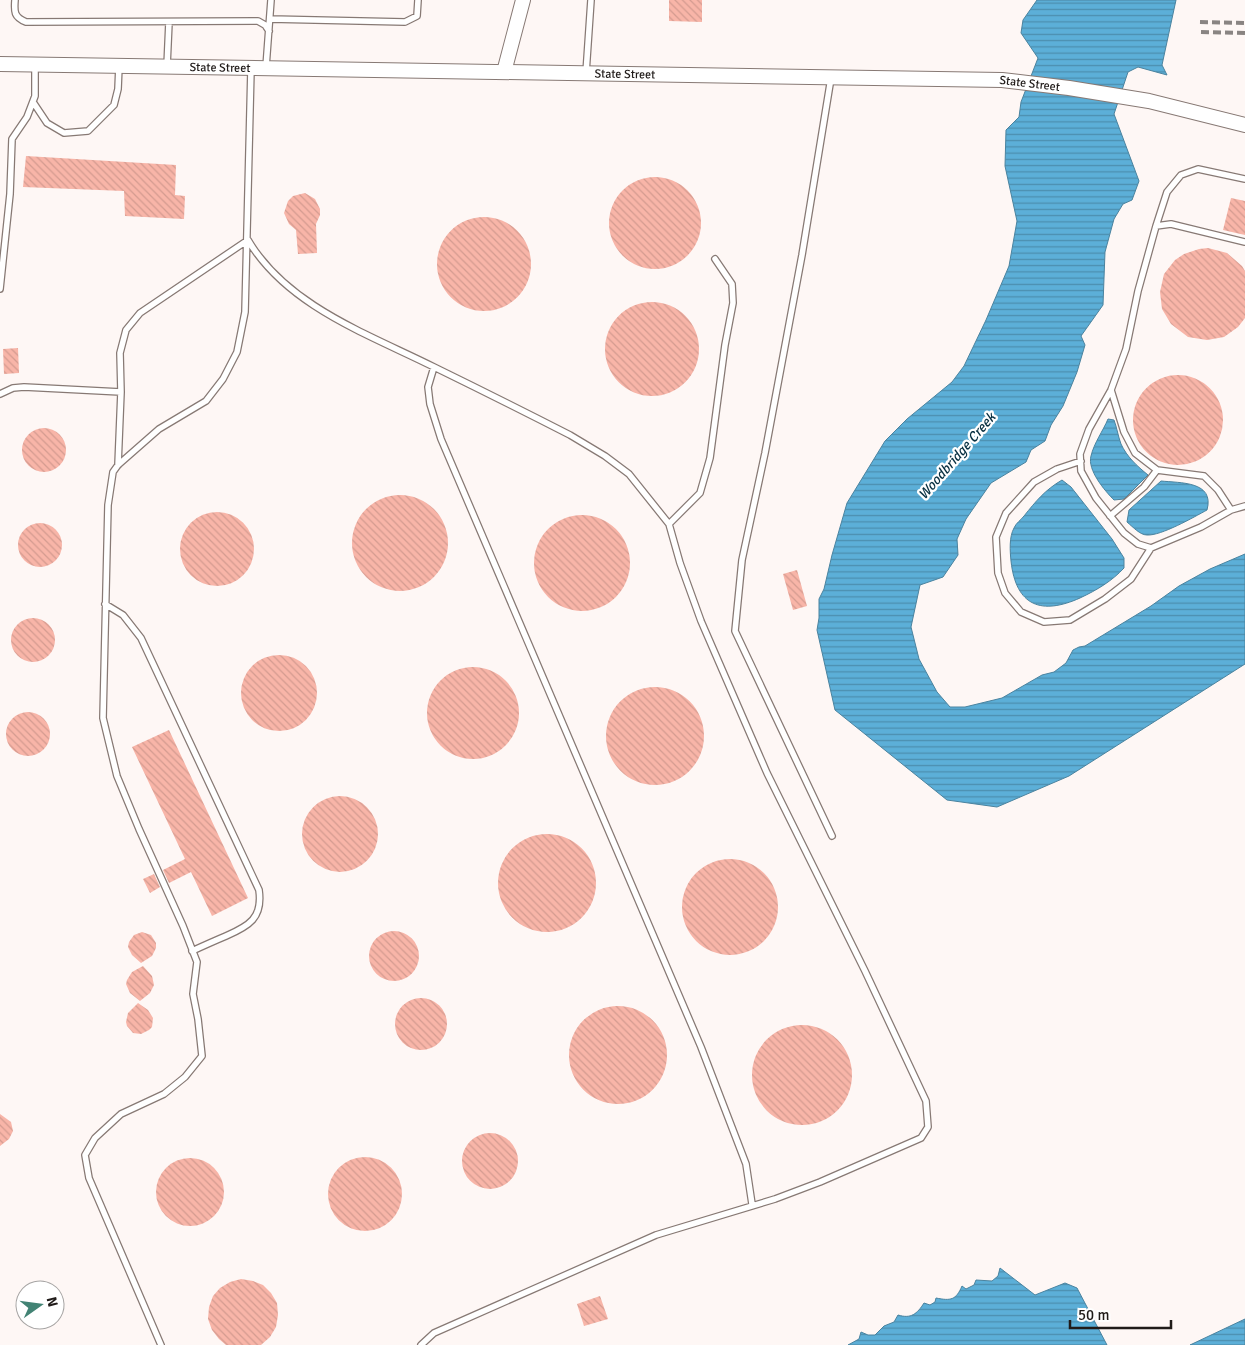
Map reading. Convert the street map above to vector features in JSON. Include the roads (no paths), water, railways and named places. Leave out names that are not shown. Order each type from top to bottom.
[{"type":"street","points":[[504,72],[523,0]]},
{"type":"street","name":"State Street","points":[[0,64],[1002,80],[1069,88],[1149,101],[1245,125]]},
{"type":"lane","points":[[14,0],[14,12],[19,19],[26,22],[258,21],[265,25],[269,31]]},
{"type":"lane","points":[[266,67],[271,0]]},
{"type":"lane","points":[[270,19],[404,22],[417,16],[418,0]]},
{"type":"lane","points":[[586,73],[591,0]]},
{"type":"lane","points":[[167,66],[170,22]]},
{"type":"lane","points":[[0,289],[10,194],[12,139],[27,117],[35,96],[35,64]]},
{"type":"lane","points":[[33,102],[47,123],[64,133],[88,131],[114,105],[118,89],[120,65]]},
{"type":"lane","points":[[161,1345],[89,1178],[85,1154],[95,1138],[121,1114],[164,1094],[185,1077],[202,1056],[198,1018],[193,994],[196,962],[183,926],[117,776],[103,718],[108,505],[113,472],[118,465],[159,429],[206,401],[223,379],[237,352],[245,312],[251,67]]},
{"type":"lane","points":[[831,77],[800,264],[765,453],[742,560],[735,631],[832,836]]},
{"type":"lane","points":[[1151,548],[1138,544],[1124,534],[1096,498],[1081,472],[1080,454],[1089,429],[1111,390],[1126,349],[1138,291],[1167,192],[1181,176],[1198,169],[1245,179]]},
{"type":"lane","points":[[1156,226],[1171,224],[1245,242]]},
{"type":"lane","points":[[248,240],[256,253],[277,276],[307,301],[344,323],[570,435],[605,456],[629,474],[669,524],[680,563],[701,621],[767,773],[865,971],[926,1101],[928,1126],[921,1138],[820,1182],[775,1199],[752,1204],[656,1235],[434,1333],[421,1345]]},
{"type":"lane","points":[[118,465],[121,392],[120,354],[126,330],[140,313],[248,240]]},
{"type":"lane","points":[[669,524],[700,493],[710,458],[725,345],[733,303],[732,284],[715,259]]},
{"type":"lane","points":[[434,367],[428,387],[430,404],[440,439],[701,1047],[746,1164],[752,1204]]},
{"type":"lane","points":[[0,394],[13,388],[24,387],[121,392]]},
{"type":"lane","points":[[1111,390],[1124,432],[1135,453],[1157,470],[1204,476],[1218,490],[1231,510]]},
{"type":"lane","points":[[1080,461],[1057,468],[1034,482],[1006,513],[996,537],[998,573],[1005,593],[1020,612],[1044,622],[1070,620],[1105,599],[1130,579],[1151,548],[1201,527],[1231,510],[1245,506]]},
{"type":"lane","points":[[1110,516],[1144,487],[1157,470]]},
{"type":"lane","points":[[105,604],[123,614],[141,638],[259,890],[261,901],[257,915],[246,927],[192,950]]},
{"type":"water","name":"Woodbridge Creek","points":[[1037,0],[1176,0],[1162,65],[1167,75],[1138,67],[1128,72],[1114,114],[1139,181],[1132,200],[1123,204],[1114,219],[1105,252],[1103,305],[1081,336],[1085,345],[1077,372],[1063,406],[1051,425],[1045,441],[1031,450],[1026,462],[991,483],[966,519],[957,539],[958,555],[943,577],[920,585],[911,627],[919,659],[937,692],[950,707],[965,707],[1002,698],[1042,675],[1054,672],[1066,663],[1073,650],[1085,646],[1151,606],[1179,586],[1210,569],[1245,554],[1245,664],[1069,776],[997,807],[947,800],[835,710],[817,630],[819,599],[824,589],[847,503],[885,441],[907,419],[952,382],[964,366],[1009,266],[1017,221],[1005,166],[1006,130],[1019,117],[1021,102],[1038,58],[1021,33],[1023,20]]},
{"type":"water","points":[[1108,419],[1114,420],[1121,444],[1126,453],[1148,475],[1124,499],[1114,500],[1094,474],[1090,462],[1092,451]]},
{"type":"water","points":[[1062,480],[1071,487],[1112,539],[1124,558],[1124,568],[1104,585],[1080,598],[1054,606],[1043,606],[1033,603],[1019,589],[1011,561],[1012,532],[1017,523],[1041,496]]},
{"type":"water","points":[[1161,481],[1186,483],[1201,489],[1206,494],[1208,501],[1207,510],[1169,529],[1144,535],[1127,522],[1129,510]]},
{"type":"water","points":[[1000,1268],[1035,1295],[1065,1283],[1077,1288],[1107,1345],[848,1345],[859,1339],[861,1332],[875,1335],[884,1326],[894,1322],[898,1315],[913,1315],[924,1303],[930,1305],[935,1302],[936,1298],[949,1299],[955,1297],[962,1286],[966,1289],[974,1285],[976,1280],[992,1281],[998,1276]]},
{"type":"water","points":[[1245,1319],[1245,1345],[1190,1345]]},
{"type":"railway","points":[[1200,22],[1245,23]]},
{"type":"railway","points":[[1201,32],[1245,33]]}]
